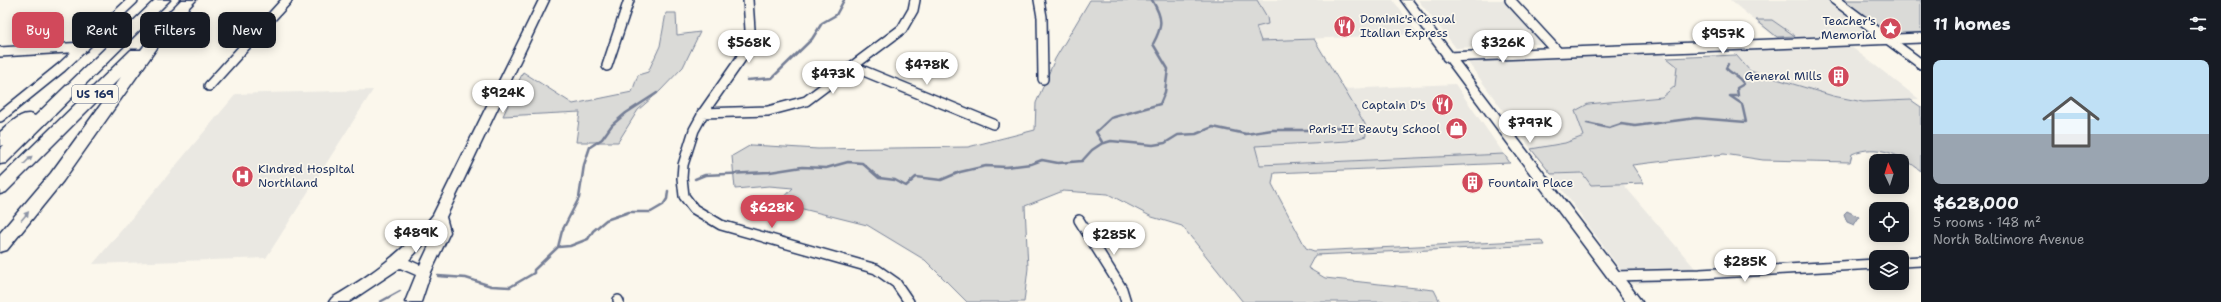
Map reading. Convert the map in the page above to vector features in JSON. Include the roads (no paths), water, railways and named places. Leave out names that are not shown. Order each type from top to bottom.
[{"type":"highway","name":"US 169","points":[[0,159],[163,0]]},
{"type":"highway","name":"US 169","points":[[177,12],[189,0]]},
{"type":"highway","name":"US 169","points":[[0,188],[141,48]]},
{"type":"highway","points":[[0,245],[57,177],[149,48]]},
{"type":"highway","points":[[0,141],[111,50]]},
{"type":"main road","points":[[337,302],[367,285],[399,262],[420,242],[439,217],[544,0]]},
{"type":"main road","points":[[1406,0],[1447,57],[1634,302]]},
{"type":"main road","points":[[413,302],[424,272],[443,232],[439,217]]},
{"type":"main road","points":[[399,262],[424,272]]},
{"type":"street","points":[[120,12],[133,0]]},
{"type":"street","points":[[209,86],[287,0]]},
{"type":"street","points":[[607,66],[629,0]]},
{"type":"street","points":[[748,0],[750,24],[746,48],[743,56],[702,113],[690,136],[680,184],[686,200],[692,207],[721,225],[876,270],[896,283],[910,302]]},
{"type":"street","points":[[702,113],[761,111],[792,106],[811,98],[854,67],[902,29],[913,10],[915,0]]},
{"type":"street","points":[[1038,0],[1042,17],[1043,79]]},
{"type":"street","points":[[1510,0],[1558,52]]},
{"type":"street","points":[[1835,0],[1921,64]]},
{"type":"street","points":[[1447,57],[1921,38]]},
{"type":"street","points":[[0,52],[72,48]]},
{"type":"street","points":[[2,115],[83,48]]},
{"type":"street","points":[[854,67],[993,124]]},
{"type":"street","points":[[1079,220],[1118,284],[1126,302]]},
{"type":"street","points":[[1909,262],[1921,261]]},
{"type":"street","points":[[1614,276],[1710,274],[1869,264]]},
{"type":"waterway","points":[[747,80],[772,78],[812,39],[822,23],[836,15],[844,0]]},
{"type":"waterway","points":[[1102,142],[1096,132],[1111,118],[1160,104],[1165,92],[1168,69],[1153,44],[1159,32],[1160,17],[1152,0]]},
{"type":"waterway","points":[[1587,123],[1609,128],[1621,124],[1635,126],[1696,118],[1746,122],[1742,104],[1730,96],[1738,96],[1737,88],[1744,84],[1726,68],[1728,64]]},
{"type":"waterway","points":[[558,247],[562,231],[579,198],[584,165],[590,147],[602,139],[612,125],[626,113],[657,93]]},
{"type":"waterway","points":[[695,179],[705,175],[770,172],[802,167],[826,168],[848,162],[862,163],[879,178],[895,180],[906,186],[916,177],[941,180],[960,172],[986,166],[1006,167],[1031,164],[1042,160],[1058,163],[1082,161],[1092,150],[1101,144],[1111,141],[1153,145],[1165,143],[1178,135],[1196,134],[1213,127],[1246,134],[1272,130],[1319,130],[1347,126]]},
{"type":"waterway","points":[[558,247],[570,246],[588,239],[593,231],[606,220],[629,212],[651,212],[663,205],[667,199],[668,191]]},
{"type":"waterway","points":[[438,276],[466,278],[491,286],[510,287],[534,273],[534,270],[558,247]]},
{"type":"waterway","points":[[380,302],[400,291]]},
{"type":"place","name":"Dominic's Casual Italian Express","points":[[1344,26]]},
{"type":"place","name":"Teacher's Memorial","points":[[1891,28]]},
{"type":"place","name":"General Mills","points":[[1838,76]]},
{"type":"place","name":"Captain D's","points":[[1442,105]]},
{"type":"place","name":"Paris II Beauty School","points":[[1456,129]]},
{"type":"place","name":"Kindred Hospital Northland","points":[[243,176]]},
{"type":"place","name":"Fountain Place","points":[[1473,183]]}]
